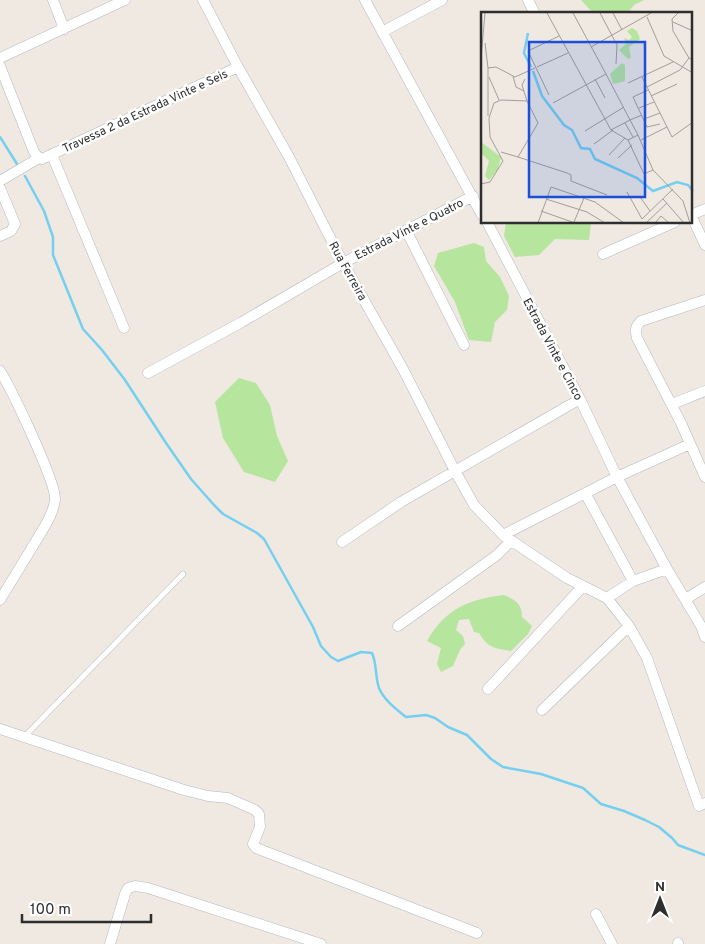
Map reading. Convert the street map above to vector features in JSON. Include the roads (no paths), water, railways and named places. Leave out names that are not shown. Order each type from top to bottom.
[{"type":"street","points":[[53,0],[64,29]]},
{"type":"street","points":[[40,158],[34,152],[1,60],[125,0]]},
{"type":"street","name":"Rua Ferreira","points":[[204,0],[238,68],[289,157],[343,263],[403,369],[474,505],[507,538],[567,578],[607,598]]},
{"type":"street","points":[[365,0],[481,213]]},
{"type":"street","points":[[382,32],[442,0]]},
{"type":"street","points":[[528,0],[534,12]]},
{"type":"street","name":"Travessa 2 da Estrada Vinte e Seis","points":[[0,181],[40,158],[45,158],[238,68]]},
{"type":"street","points":[[52,154],[124,328]]},
{"type":"street","points":[[0,188],[14,224],[11,230],[0,236]]},
{"type":"street","name":"Estrada Vinte e Quatro","points":[[148,373],[242,322],[343,263],[473,196]]},
{"type":"street","points":[[692,215],[705,209]]},
{"type":"street","points":[[692,217],[705,245]]},
{"type":"street","name":"Estrada Vinte e Cinco","points":[[487,224],[580,399],[617,477],[667,569],[686,598],[705,637]]},
{"type":"street","points":[[603,254],[670,224]]},
{"type":"street","points":[[406,230],[464,345]]},
{"type":"street","points":[[704,473],[635,331],[637,325],[641,322],[705,300]]},
{"type":"street","points":[[0,371],[50,478],[56,498],[54,507],[46,522],[0,600]]},
{"type":"street","points":[[672,404],[705,391]]},
{"type":"street","points":[[342,542],[401,502],[580,399]]},
{"type":"street","points":[[398,626],[497,555],[507,538],[585,493],[690,444]]},
{"type":"street","points":[[585,493],[633,581]]},
{"type":"street","points":[[667,569],[633,581],[607,598],[629,626],[646,658],[699,806],[705,803]]},
{"type":"street","points":[[488,689],[584,586]]},
{"type":"street","points":[[686,598],[705,587]]},
{"type":"street","points":[[542,710],[629,626]]},
{"type":"street","points":[[0,730],[184,790],[236,801],[255,810],[259,814],[260,827],[253,844],[256,848],[477,933]]},
{"type":"street","points":[[110,944],[125,894],[128,888],[135,886],[148,888],[321,944]]},
{"type":"street","points":[[596,914],[612,944]]},
{"type":"lane","points":[[24,737],[183,574]]},
{"type":"waterway","points":[[0,137],[17,164]]},
{"type":"waterway","points":[[25,176],[44,211],[53,237],[53,255],[83,329],[125,380],[191,479],[223,514],[264,539],[313,627],[321,646],[331,657],[338,661],[361,652],[372,653],[381,692],[406,717],[426,715],[435,718],[448,727],[467,735],[491,759],[503,767],[541,774],[583,788],[601,804],[645,820],[659,827],[678,845],[705,855]]}]
